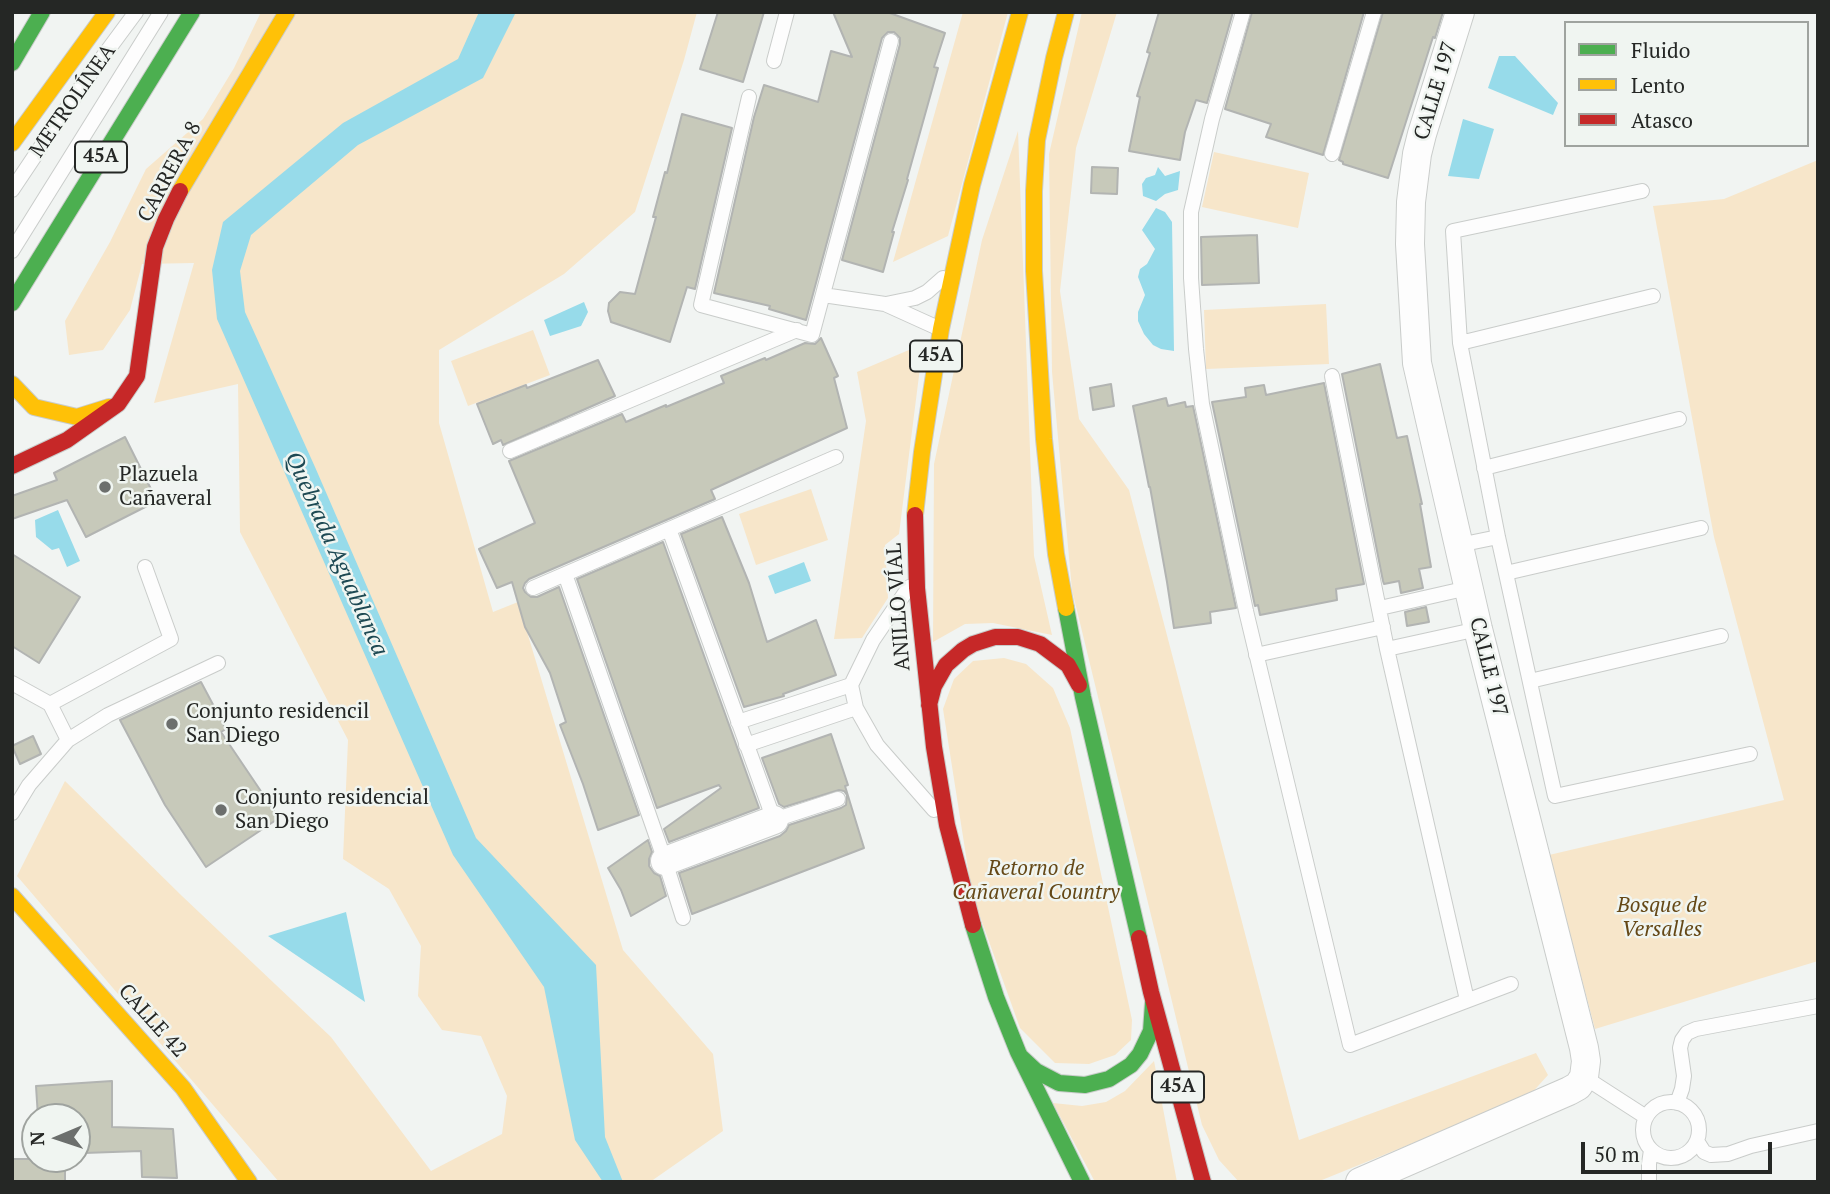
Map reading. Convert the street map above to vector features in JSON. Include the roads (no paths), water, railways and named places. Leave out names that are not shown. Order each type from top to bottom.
[{"type":"main road","points":[[12,62],[42,12]]},
{"type":"main road","points":[[12,143],[107,12]]},
{"type":"main road","name":"45A","points":[[12,303],[192,12]]},
{"type":"main road","name":"CARRERA 8","points":[[12,466],[67,440],[118,404],[137,376],[155,247],[166,219],[188,176],[287,12]]},
{"type":"main road","name":"ANILLO VÍAL","points":[[1020,12],[972,185],[941,329],[916,498],[916,577],[934,747],[947,825],[961,883],[996,997],[1018,1052],[1082,1182]]},
{"type":"main road","name":"45A","points":[[1066,12],[1046,90],[1037,140],[1034,191],[1034,271],[1044,439],[1054,533],[1063,597],[1083,697],[1151,992],[1203,1182]]},
{"type":"main road","points":[[12,384],[34,407],[77,417],[118,404]]},
{"type":"main road","points":[[929,708],[939,675],[954,657],[984,639],[1006,636],[1029,640],[1051,650],[1068,665],[1083,697]]},
{"type":"main road","name":"CALLE 42","points":[[12,896],[183,1088],[249,1182]]},
{"type":"main road","points":[[1018,1052],[1035,1071],[1059,1083],[1085,1085],[1110,1079],[1131,1065],[1146,1043],[1153,1018],[1151,992]]},
{"type":"street","name":"CALLE 197","points":[[1460,12],[1417,154],[1411,202],[1410,244],[1417,363],[1468,588],[1584,1048],[1584,1077]]},
{"type":"street","points":[[665,861],[774,820]]},
{"type":"street","points":[[1360,1182],[1569,1091],[1578,1086],[1584,1077]]},
{"type":"street","points":[[1196,1152],[1216,1182]]},
{"type":"lane","name":"METROLÍNEA","points":[[12,190],[85,81],[136,12]]},
{"type":"lane","name":"METROLÍNEA","points":[[12,251],[161,12]]},
{"type":"lane","points":[[774,61],[787,12]]},
{"type":"lane","points":[[1243,12],[1212,119],[1191,212],[1191,278],[1196,349],[1202,404],[1256,655],[1350,1045],[1511,984]]},
{"type":"lane","points":[[1332,155],[1374,12]]},
{"type":"lane","points":[[749,97],[701,306],[812,335],[891,41]]},
{"type":"lane","points":[[1642,191],[1453,231],[1460,343],[1498,537],[1555,796],[1750,754]]},
{"type":"lane","points":[[885,304],[915,298],[933,288],[948,274],[958,250]]},
{"type":"lane","points":[[822,295],[885,304],[941,329]]},
{"type":"lane","points":[[1460,343],[1653,296]]},
{"type":"lane","points":[[510,451],[797,330]]},
{"type":"lane","points":[[1332,376],[1387,649],[1467,1000]]},
{"type":"lane","points":[[1485,468],[1679,419]]},
{"type":"lane","points":[[533,588],[836,457]]},
{"type":"lane","points":[[1506,573],[1701,528]]},
{"type":"lane","points":[[669,529],[774,820],[838,799]]},
{"type":"lane","points":[[1459,545],[1498,537]]},
{"type":"lane","points":[[50,704],[171,639],[145,567]]},
{"type":"lane","points":[[565,574],[683,918]]},
{"type":"lane","points":[[916,577],[873,640],[851,685],[856,708],[877,745],[947,825]]},
{"type":"lane","points":[[1380,608],[1468,588]]},
{"type":"lane","points":[[1256,655],[1383,627]]},
{"type":"lane","points":[[1387,649],[1478,629]]},
{"type":"lane","points":[[1530,681],[1721,636]]},
{"type":"lane","points":[[12,813],[29,785],[68,740],[108,715],[218,663]]},
{"type":"lane","points":[[12,683],[50,704],[68,740]]},
{"type":"lane","points":[[738,722],[851,685]]},
{"type":"lane","points":[[746,745],[856,708]]},
{"type":"lane","points":[[1677,1102],[1684,1076],[1680,1048],[1687,1033],[1696,1029],[1818,1006]]},
{"type":"lane","points":[[1584,1077],[1646,1117]]},
{"type":"lane","points":[[1677,1102],[1693,1113],[1699,1131],[1697,1141],[1685,1155],[1667,1158],[1651,1150],[1643,1135],[1643,1126],[1651,1110],[1659,1104],[1677,1102]]},
{"type":"lane","points":[[1697,1141],[1704,1152],[1711,1155],[1728,1154],[1818,1131]]},
{"type":"lane","points":[[1649,1182],[1651,1150]]},
{"type":"water","name":"Quebrada Aguablanca","points":[[479,12],[516,12],[483,78],[358,145],[251,235],[240,271],[245,312],[476,838],[596,965],[605,1137],[623,1182],[603,1182],[575,1140],[544,987],[453,855],[217,319],[212,270],[223,222],[343,123],[458,59]]},
{"type":"water","points":[[1499,56],[1515,56],[1558,103],[1553,115],[1488,88]]},
{"type":"water","points":[[1463,119],[1494,129],[1479,179],[1448,176]]},
{"type":"water","points":[[1158,167],[1165,176],[1180,171],[1178,190],[1165,194],[1156,201],[1143,196],[1142,184],[1146,178],[1155,175]]},
{"type":"water","points":[[1156,208],[1165,212],[1172,222],[1174,351],[1153,345],[1138,321],[1138,312],[1145,295],[1138,277],[1140,269],[1147,264],[1155,249],[1142,230]]},
{"type":"water","points":[[584,302],[588,312],[581,326],[550,336],[544,320]]},
{"type":"water","points":[[58,510],[80,561],[67,567],[59,548],[52,550],[36,537],[35,520]]},
{"type":"water","points":[[804,562],[811,581],[775,594],[768,576]]},
{"type":"water","points":[[346,912],[365,1002],[268,936]]},
{"type":"place","name":"Plazuela Cañaveral","points":[[105,487]]},
{"type":"place","name":"Conjunto residencil San Diego","points":[[172,724]]},
{"type":"place","name":"Conjunto residencial San Diego","points":[[221,810]]},
{"type":"park label","name":"Retorno de Cañaveral Country","points":[[1036,881]]},
{"type":"park label","name":"Bosque de Versalles","points":[[1662,918]]}]
